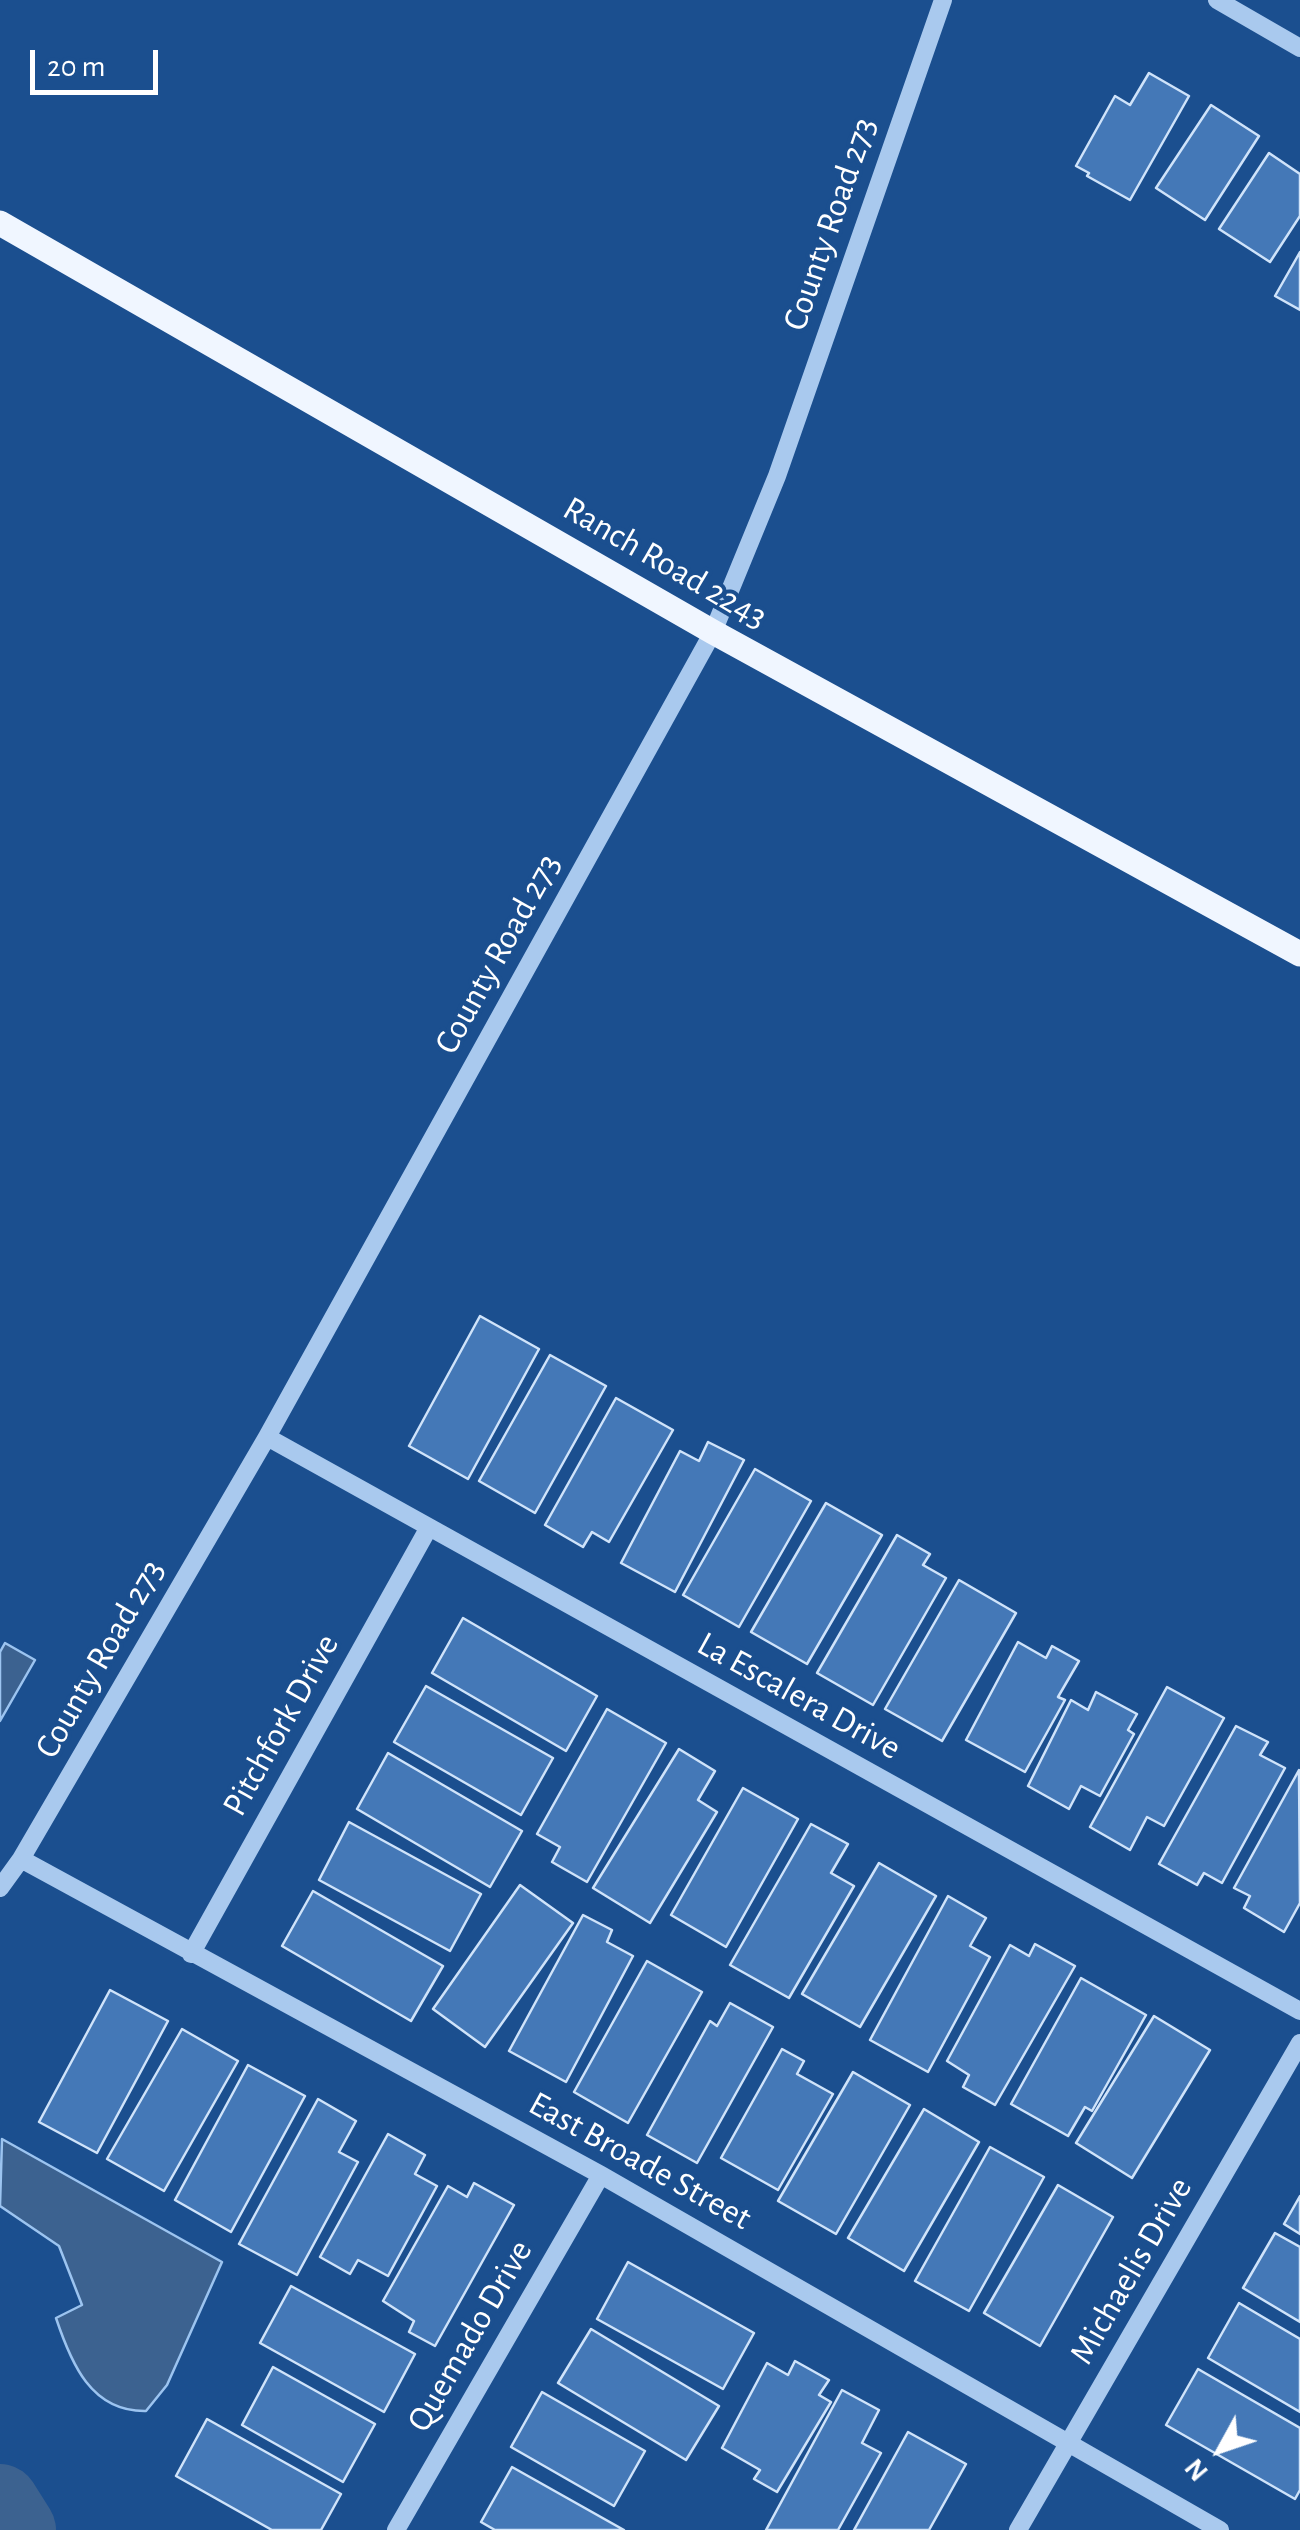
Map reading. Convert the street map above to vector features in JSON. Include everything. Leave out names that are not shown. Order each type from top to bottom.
[{"type":"main road","name":"Ranch Road 2243","points":[[0,223],[713,632],[1300,954]]},
{"type":"street","name":"County Road 273","points":[[0,1888],[21,1859],[267,1437],[713,632],[777,476],[943,0]]},
{"type":"street","points":[[1217,0],[1300,48]]},
{"type":"street","name":"La Escalera Drive","points":[[267,1437],[1300,2010]]},
{"type":"street","name":"Pitchfork Drive","points":[[191,1954],[428,1528]]},
{"type":"street","name":"East Broade Street","points":[[21,1859],[601,2175],[1220,2530]]},
{"type":"street","name":"Michaelis Drive","points":[[1018,2530],[1300,2043]]},
{"type":"street","name":"Quemado Drive","points":[[396,2530],[601,2175]]},
{"type":"water","points":[[5,1643],[35,1660],[0,1721],[0,1652]]},
{"type":"water","points":[[2,2139],[222,2262],[167,2385],[146,2411],[127,2409],[97,2394],[69,2352],[56,2318],[82,2305],[59,2246],[0,2206]]},
{"type":"building","points":[[1149,73],[1189,96],[1130,200],[1076,166],[1115,96],[1130,105]]},
{"type":"building","points":[[1211,105],[1259,136],[1205,220],[1156,188]]},
{"type":"building","points":[[1269,153],[1300,174],[1300,216],[1270,262],[1219,229]]},
{"type":"building","points":[[1300,252],[1300,310],[1275,296]]},
{"type":"building","points":[[480,1316],[539,1349],[468,1479],[409,1446]]},
{"type":"building","points":[[550,1355],[606,1386],[535,1513],[479,1481]]},
{"type":"building","points":[[616,1398],[673,1430],[609,1542],[592,1532],[583,1547],[545,1525]]},
{"type":"building","points":[[708,1442],[744,1460],[675,1592],[621,1563],[680,1451],[699,1461]]},
{"type":"building","points":[[755,1469],[811,1501],[739,1627],[683,1595]]},
{"type":"building","points":[[826,1503],[882,1535],[807,1664],[751,1632]]},
{"type":"building","points":[[897,1535],[930,1554],[923,1565],[946,1578],[873,1705],[817,1673]]},
{"type":"building","points":[[959,1580],[1016,1613],[942,1741],[885,1709]]},
{"type":"building","points":[[463,1618],[597,1696],[566,1751],[432,1673]]},
{"type":"building","points":[[1018,1642],[1046,1658],[1052,1646],[1079,1661],[1058,1697],[1065,1700],[1025,1772],[966,1740]]},
{"type":"building","points":[[426,1686],[553,1758],[521,1815],[394,1742]]},
{"type":"building","points":[[1167,1687],[1224,1718],[1164,1826],[1147,1817],[1130,1850],[1090,1827]]},
{"type":"building","points":[[1096,1692],[1137,1714],[1128,1730],[1134,1734],[1100,1796],[1081,1786],[1069,1809],[1028,1786],[1071,1700],[1088,1710]]},
{"type":"building","points":[[607,1709],[666,1743],[587,1882],[552,1862],[560,1847],[537,1834]]},
{"type":"building","points":[[1236,1726],[1268,1742],[1260,1755],[1285,1768],[1222,1883],[1204,1873],[1197,1885],[1159,1864]]},
{"type":"building","points":[[679,1749],[715,1771],[698,1800],[717,1812],[650,1923],[593,1888]]},
{"type":"building","points":[[388,1753],[522,1831],[490,1887],[357,1809]]},
{"type":"building","points":[[1299,1770],[1300,1903],[1284,1932],[1244,1908],[1250,1896],[1234,1888]]},
{"type":"building","points":[[743,1788],[798,1819],[726,1947],[671,1915]]},
{"type":"building","points":[[349,1822],[481,1894],[450,1951],[319,1880]]},
{"type":"building","points":[[811,1824],[848,1844],[831,1873],[854,1886],[789,1998],[730,1965]]},
{"type":"building","points":[[879,1863],[936,1896],[860,2027],[802,1994]]},
{"type":"building","points":[[520,1885],[573,1923],[485,2047],[433,2009]]},
{"type":"building","points":[[313,1891],[443,1966],[411,2021],[282,1946]]},
{"type":"building","points":[[948,1896],[986,1918],[970,1946],[990,1957],[928,2072],[870,2040]]},
{"type":"building","points":[[583,1915],[612,1930],[607,1942],[633,1956],[566,2082],[509,2051]]},
{"type":"building","points":[[1035,1944],[1075,1966],[995,2105],[963,2087],[969,2075],[947,2061],[1010,1945],[1029,1956]]},
{"type":"building","points":[[647,1961],[702,1992],[628,2123],[574,2092]]},
{"type":"building","points":[[1081,1978],[1146,2015],[1092,2111],[1085,2107],[1068,2136],[1011,2104]]},
{"type":"building","points":[[110,1990],[168,2021],[97,2153],[39,2122]]},
{"type":"building","points":[[730,2003],[773,2027],[697,2163],[647,2135],[710,2021],[717,2026]]},
{"type":"building","points":[[1154,2016],[1210,2050],[1132,2178],[1076,2143]]},
{"type":"building","points":[[182,2029],[238,2061],[164,2191],[107,2159]]},
{"type":"building","points":[[782,2049],[804,2061],[797,2074],[833,2094],[778,2190],[721,2158]]},
{"type":"building","points":[[248,2065],[305,2096],[231,2232],[175,2200]]},
{"type":"building","points":[[853,2072],[910,2105],[836,2234],[778,2201]]},
{"type":"building","points":[[318,2099],[356,2121],[339,2152],[358,2162],[297,2275],[239,2244]]},
{"type":"building","points":[[924,2109],[979,2142],[904,2271],[848,2238]]},
{"type":"building","points":[[388,2134],[425,2155],[415,2174],[437,2186],[388,2276],[358,2260],[350,2274],[320,2257]]},
{"type":"building","points":[[990,2147],[1044,2177],[969,2311],[915,2281]]},
{"type":"building","points":[[474,2183],[514,2205],[435,2346],[409,2332],[414,2321],[383,2301],[448,2186],[467,2197]]},
{"type":"building","points":[[1058,2185],[1113,2217],[1040,2346],[984,2313]]},
{"type":"building","points":[[1300,2196],[1300,2234],[1284,2224]]},
{"type":"building","points":[[1275,2233],[1300,2247],[1300,2322],[1243,2288]]},
{"type":"building","points":[[628,2262],[754,2333],[723,2389],[597,2319]]},
{"type":"building","points":[[291,2286],[415,2354],[384,2412],[260,2343]]},
{"type":"building","points":[[1239,2303],[1300,2339],[1300,2412],[1208,2358]]},
{"type":"building","points":[[591,2329],[719,2406],[686,2460],[558,2383]]},
{"type":"building","points":[[795,2361],[829,2380],[819,2395],[831,2402],[777,2492],[754,2479],[760,2470],[722,2448],[767,2363],[788,2375]]},
{"type":"building","points":[[273,2367],[375,2424],[343,2482],[242,2425]]},
{"type":"building","points":[[1198,2369],[1300,2428],[1300,2490],[1295,2499],[1166,2425]]},
{"type":"building","points":[[842,2390],[879,2410],[862,2443],[881,2453],[838,2530],[766,2530]]},
{"type":"building","points":[[542,2392],[645,2451],[614,2506],[511,2447]]},
{"type":"building","points":[[207,2419],[341,2494],[321,2530],[272,2530],[176,2476]]},
{"type":"building","points":[[908,2432],[966,2464],[929,2530],[854,2530]]},
{"type":"building","points":[[512,2467],[624,2530],[495,2530],[481,2522]]},
{"type":"waterway","points":[[0,2503],[17,2530]]}]
